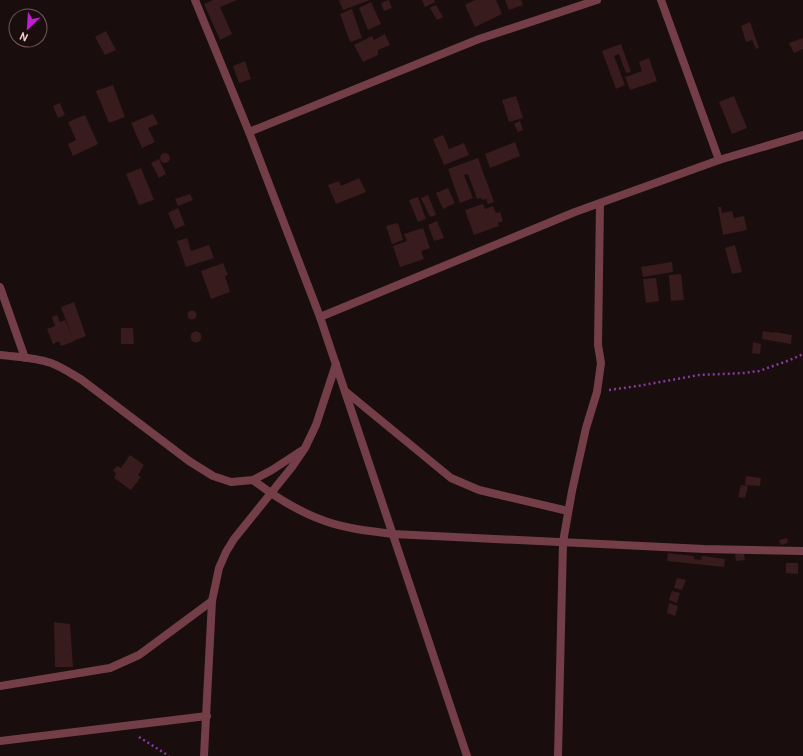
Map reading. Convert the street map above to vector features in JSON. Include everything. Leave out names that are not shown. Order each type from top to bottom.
[{"type":"street","points":[[195,0],[249,132],[320,317],[467,756]]},
{"type":"street","points":[[249,132],[479,40],[597,0]]},
{"type":"street","points":[[661,0],[719,160]]},
{"type":"street","points":[[320,317],[575,212],[719,160],[803,135]]},
{"type":"street","points":[[558,756],[563,542],[568,511],[586,428],[597,392],[601,363],[598,345],[600,204]]},
{"type":"street","points":[[0,287],[25,358]]},
{"type":"street","points":[[0,355],[37,359],[52,363],[66,370],[82,380],[189,462],[213,476],[231,482],[253,480],[272,470],[305,448]]},
{"type":"street","points":[[204,756],[212,601],[220,568],[226,552],[234,539],[271,494],[305,448],[316,425],[336,364]]},
{"type":"street","points":[[344,390],[451,478],[479,490],[568,511]]},
{"type":"street","points":[[253,480],[283,502],[326,522],[356,529],[393,534],[704,549],[803,551]]},
{"type":"street","points":[[0,686],[110,668],[138,655],[212,601]]},
{"type":"street","points":[[0,741],[206,716]]},
{"type":"path","points":[[597,392],[699,375],[759,371],[803,354]]},
{"type":"path","points":[[121,726],[169,756]]},
{"type":"building","points":[[213,0],[237,0],[220,7],[232,34],[220,40],[204,4]]},
{"type":"building","points":[[370,0],[343,10],[339,1]]},
{"type":"building","points":[[388,0],[392,8],[384,11],[381,3]]},
{"type":"building","points":[[422,0],[434,0],[435,2],[425,7]]},
{"type":"building","points":[[475,0],[496,0],[502,14],[475,27],[465,5]]},
{"type":"building","points":[[505,0],[521,0],[523,5],[509,10]]},
{"type":"building","points":[[371,2],[381,24],[368,30],[359,8]]},
{"type":"building","points":[[436,5],[443,17],[437,20],[430,8]]},
{"type":"building","points":[[352,9],[362,38],[350,42],[340,14]]},
{"type":"building","points":[[750,22],[759,48],[756,49],[752,40],[746,42],[741,26]]},
{"type":"building","points":[[106,31],[116,50],[105,55],[95,37]]},
{"type":"building","points":[[385,34],[390,45],[378,50],[378,55],[363,62],[354,45],[372,36],[374,40]]},
{"type":"building","points":[[803,38],[803,49],[794,53],[789,43]]},
{"type":"building","points":[[621,44],[631,72],[626,73],[619,54],[614,56],[625,85],[616,89],[602,51]]},
{"type":"building","points":[[649,58],[657,81],[630,90],[625,77],[642,71],[639,62]]},
{"type":"building","points":[[245,61],[251,79],[239,83],[233,66]]},
{"type":"building","points":[[113,85],[125,117],[109,123],[96,91]]},
{"type":"building","points":[[516,96],[523,118],[509,122],[502,100]]},
{"type":"building","points":[[734,96],[747,128],[732,134],[719,102]]},
{"type":"building","points":[[60,103],[65,115],[58,118],[53,106]]},
{"type":"building","points":[[153,114],[158,124],[148,128],[155,142],[142,148],[131,123]]},
{"type":"building","points":[[85,115],[98,144],[73,156],[68,144],[76,140],[68,122]]},
{"type":"building","points":[[520,121],[523,130],[518,132],[514,124]]},
{"type":"building","points":[[443,135],[449,149],[464,143],[469,155],[444,165],[433,139]]},
{"type":"building","points":[[515,142],[520,156],[490,168],[485,154]]},
{"type":"building","points":[[163,153],[167,153],[169,154],[169,162],[163,163],[160,160],[160,156]]},
{"type":"building","points":[[478,158],[494,202],[488,204],[486,199],[477,199],[468,174],[464,175],[473,198],[460,203],[448,169]]},
{"type":"building","points":[[159,159],[166,174],[159,178],[151,163]]},
{"type":"building","points":[[141,168],[154,200],[139,205],[126,174]]},
{"type":"building","points":[[359,178],[366,192],[336,204],[328,185],[339,181],[341,186]]},
{"type":"building","points":[[448,188],[455,203],[443,209],[436,193]]},
{"type":"building","points":[[190,194],[193,200],[178,206],[175,199]]},
{"type":"building","points":[[428,195],[436,215],[430,217],[421,198]]},
{"type":"building","points":[[418,197],[426,219],[418,222],[409,200]]},
{"type":"building","points":[[483,204],[485,209],[493,206],[496,213],[500,212],[503,221],[498,223],[499,226],[474,235],[465,210]]},
{"type":"building","points":[[718,207],[721,207],[722,213],[732,211],[734,218],[744,216],[747,230],[723,235]]},
{"type":"building","points":[[178,208],[185,225],[175,229],[168,213]]},
{"type":"building","points":[[437,221],[444,238],[434,241],[428,225]]},
{"type":"building","points":[[398,223],[403,240],[392,244],[386,226]]},
{"type":"building","points":[[423,228],[430,248],[421,251],[424,259],[400,267],[393,246],[407,241],[404,234]]},
{"type":"building","points":[[187,238],[191,251],[209,245],[214,258],[186,267],[177,241]]},
{"type":"building","points":[[735,245],[742,272],[732,274],[725,248]]},
{"type":"building","points":[[672,262],[673,272],[643,277],[641,267]]},
{"type":"building","points":[[223,263],[228,275],[225,276],[230,292],[211,299],[201,271]]},
{"type":"building","points":[[681,274],[684,300],[671,301],[669,275]]},
{"type":"building","points":[[656,278],[659,301],[646,303],[643,279]]},
{"type":"building","points":[[74,302],[86,336],[61,346],[59,341],[53,344],[47,329],[55,326],[52,317],[57,315],[60,322],[65,320],[73,339],[61,307]]},
{"type":"building","points":[[190,311],[194,311],[196,315],[194,319],[190,319],[188,317],[188,313]]},
{"type":"building","points":[[121,328],[133,328],[134,344],[121,344]]},
{"type":"building","points":[[763,331],[792,335],[791,344],[762,339]]},
{"type":"building","points":[[194,332],[198,332],[200,333],[200,341],[194,342],[191,339],[191,335]]},
{"type":"building","points":[[753,342],[761,344],[760,354],[752,353]]},
{"type":"building","points":[[130,455],[144,465],[138,475],[141,477],[131,490],[114,478],[116,473],[113,471],[117,466],[121,468]]},
{"type":"building","points":[[746,476],[761,478],[760,486],[745,485]]},
{"type":"building","points":[[741,485],[748,486],[745,498],[738,497]]},
{"type":"building","points":[[787,538],[788,543],[781,545],[779,540]]},
{"type":"building","points":[[668,553],[694,556],[694,559],[701,560],[702,556],[725,559],[724,567],[667,561]]},
{"type":"building","points":[[744,553],[745,560],[736,561],[735,554]]},
{"type":"building","points":[[786,563],[798,563],[798,574],[786,573]]},
{"type":"building","points":[[677,578],[686,580],[682,590],[674,588]]},
{"type":"building","points":[[672,591],[680,593],[677,603],[669,600]]},
{"type":"building","points":[[669,603],[678,606],[675,616],[667,613]]},
{"type":"building","points":[[54,622],[70,624],[73,667],[55,667]]}]
